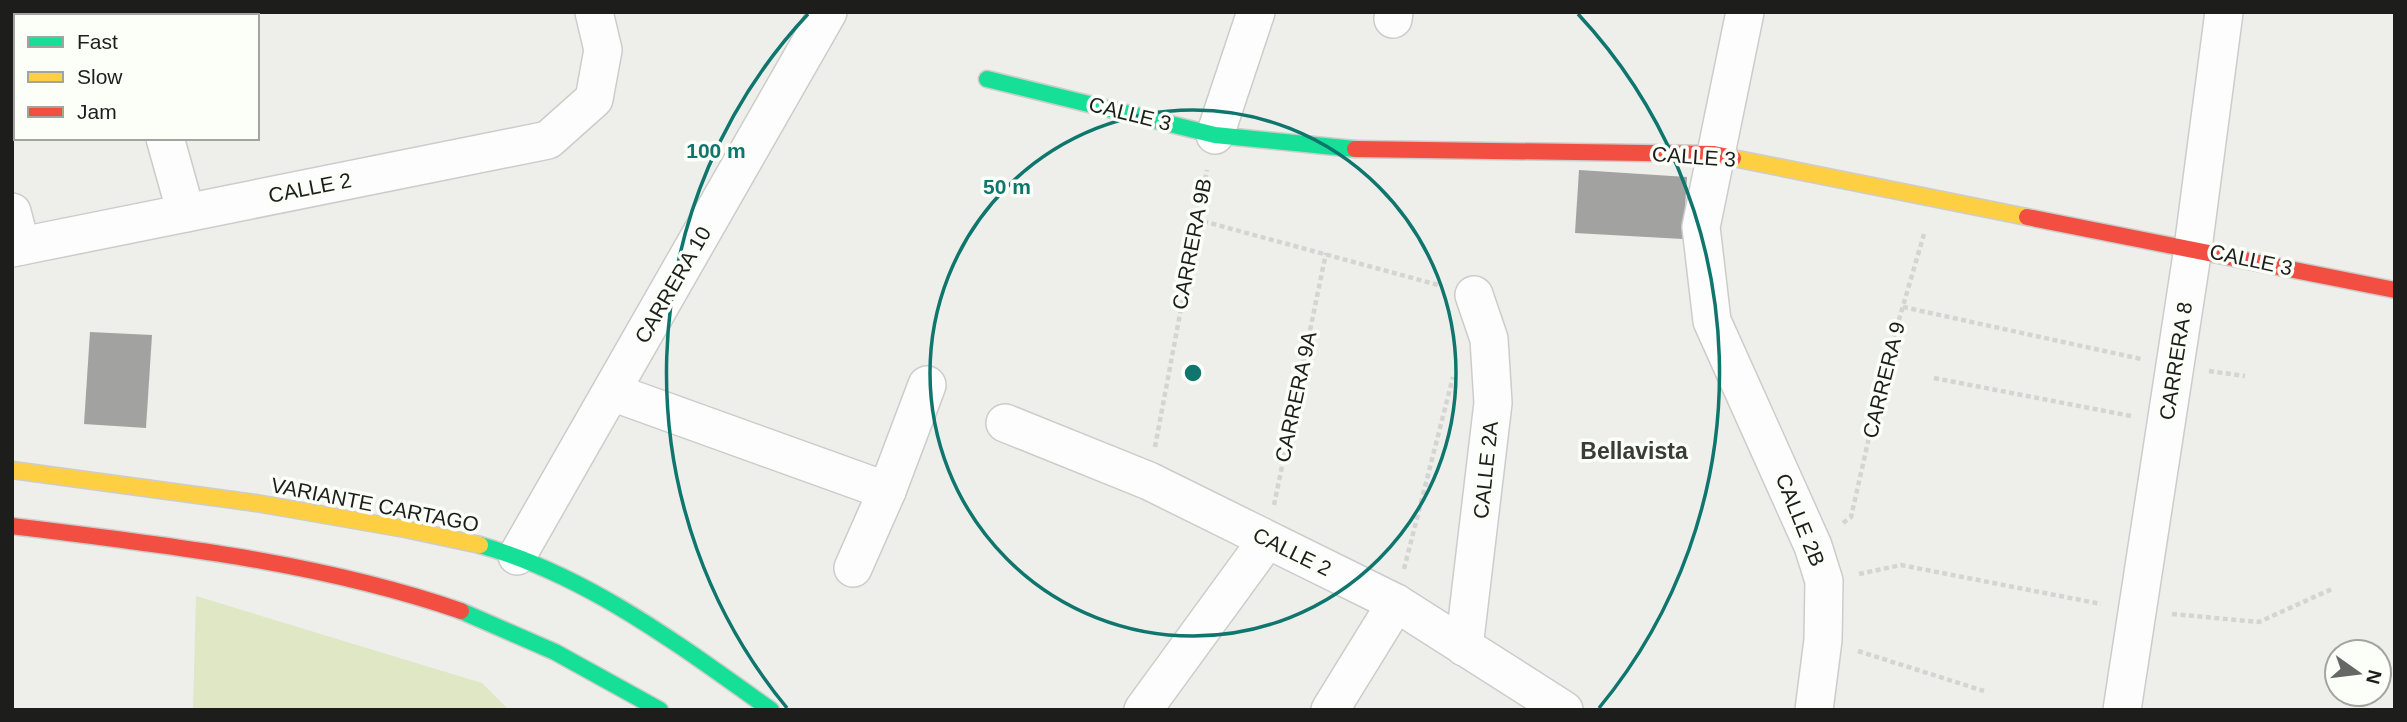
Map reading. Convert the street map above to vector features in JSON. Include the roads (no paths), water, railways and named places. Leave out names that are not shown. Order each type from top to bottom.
[{"type":"main road","name":"CALLE 3","points":[[987,79],[1215,135],[1349,149],[1714,154],[2395,290]]},
{"type":"main road","name":"VARIANTE CARTAGO","points":[[12,470],[187,491],[434,534],[517,556],[573,581],[619,607],[771,710]]},
{"type":"main road","points":[[12,526],[186,549],[352,578],[447,606],[528,640],[660,710]]},
{"type":"street","name":"CALLE 2","points":[[15,235],[186,213],[548,140],[594,99],[603,50],[594,12]]},
{"type":"street","points":[[1215,135],[1256,12]]},
{"type":"street","name":"CALLE 2B","points":[[1745,12],[1701,227],[1712,321],[1813,546],[1824,582],[1823,640],[1814,710]]},
{"type":"street","name":"CARRERA 8","points":[[2122,710],[2193,248],[2224,12]]},
{"type":"street","name":"CARRERA 10","points":[[517,556],[612,392],[814,17]]},
{"type":"street","points":[[166,140],[186,213]]},
{"type":"street","name":"CALLE 2A","points":[[1464,647],[1493,403],[1489,339],[1474,295]]},
{"type":"street","points":[[853,568],[887,491],[927,385]]},
{"type":"street","points":[[612,392],[887,491]]},
{"type":"street","name":"CALLE 2","points":[[1005,423],[1149,481],[1395,603],[1564,710]]},
{"type":"street","points":[[1143,710],[1267,540]]},
{"type":"street","points":[[1330,710],[1395,603]]},
{"type":"district","name":"Bellavista","points":[[1634,451]]}]
